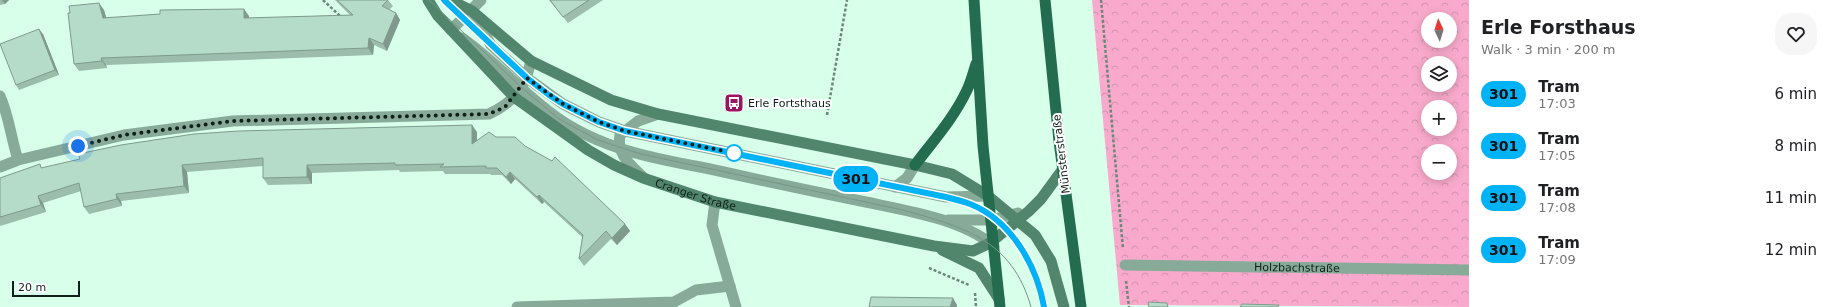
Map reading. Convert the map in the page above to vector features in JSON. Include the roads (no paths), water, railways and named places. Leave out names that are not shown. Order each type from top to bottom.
[{"type":"main road","name":"Cranger Straße","points":[[428,0],[438,16],[451,30],[521,87],[588,150],[614,165],[643,178],[714,202],[934,246],[973,251],[993,243],[1015,217],[1029,211],[1041,200],[1063,169]]},
{"type":"main road","points":[[450,0],[472,11],[531,61],[611,100],[658,114],[915,165],[952,174],[988,196],[1035,235],[1051,261],[1064,307]]},
{"type":"main road","points":[[974,0],[988,196],[1000,303]]},
{"type":"main road","name":"Münsterstraße","points":[[1045,0],[1063,169],[1080,307]]},
{"type":"main road","points":[[915,165],[939,135],[955,111],[967,90],[978,60]]},
{"type":"main road","points":[[934,246],[979,268],[1000,303]]},
{"type":"street","points":[[451,30],[472,11],[481,0]]},
{"type":"street","points":[[472,11],[491,45],[521,87],[559,119],[598,140],[619,148],[668,160],[902,210],[941,220],[972,232],[993,243]]},
{"type":"street","points":[[0,166],[18,160],[124,135],[233,121],[489,114],[505,107],[521,87],[531,61]]},
{"type":"street","points":[[521,87],[563,104],[599,122],[625,131],[946,197],[988,196]]},
{"type":"street","points":[[0,96],[7,112],[12,140],[18,160]]},
{"type":"street","points":[[643,178],[627,162],[619,148],[620,136],[638,121],[658,114]]},
{"type":"street","points":[[895,187],[907,178],[915,165]]},
{"type":"street","points":[[714,202],[712,225],[736,307]]},
{"type":"street","points":[[941,220],[991,220],[1015,217]]},
{"type":"street","name":"Holzbachstraße","points":[[1125,265],[1469,270]]},
{"type":"street","points":[[517,307],[674,302],[696,290],[730,286]]},
{"type":"tram line","points":[[429,0],[521,87],[559,119],[598,140],[641,154],[903,210],[965,230],[982,239],[998,251],[1011,266],[1023,284],[1031,307]]},
{"type":"tram line","points":[[444,0],[527,78],[563,104],[599,122],[625,131],[946,197],[970,204],[985,211],[998,221],[1020,246],[1035,276],[1044,307]]},
{"type":"tram line","name":"301","points":[[444,0],[527,78],[563,104],[599,122],[625,131],[946,197],[970,204],[980,209],[998,222],[1016,241],[1025,254],[1038,284],[1044,302],[1044,307]]},
{"type":"place","name":"Erle Fortsthaus","points":[[734,103]]}]
